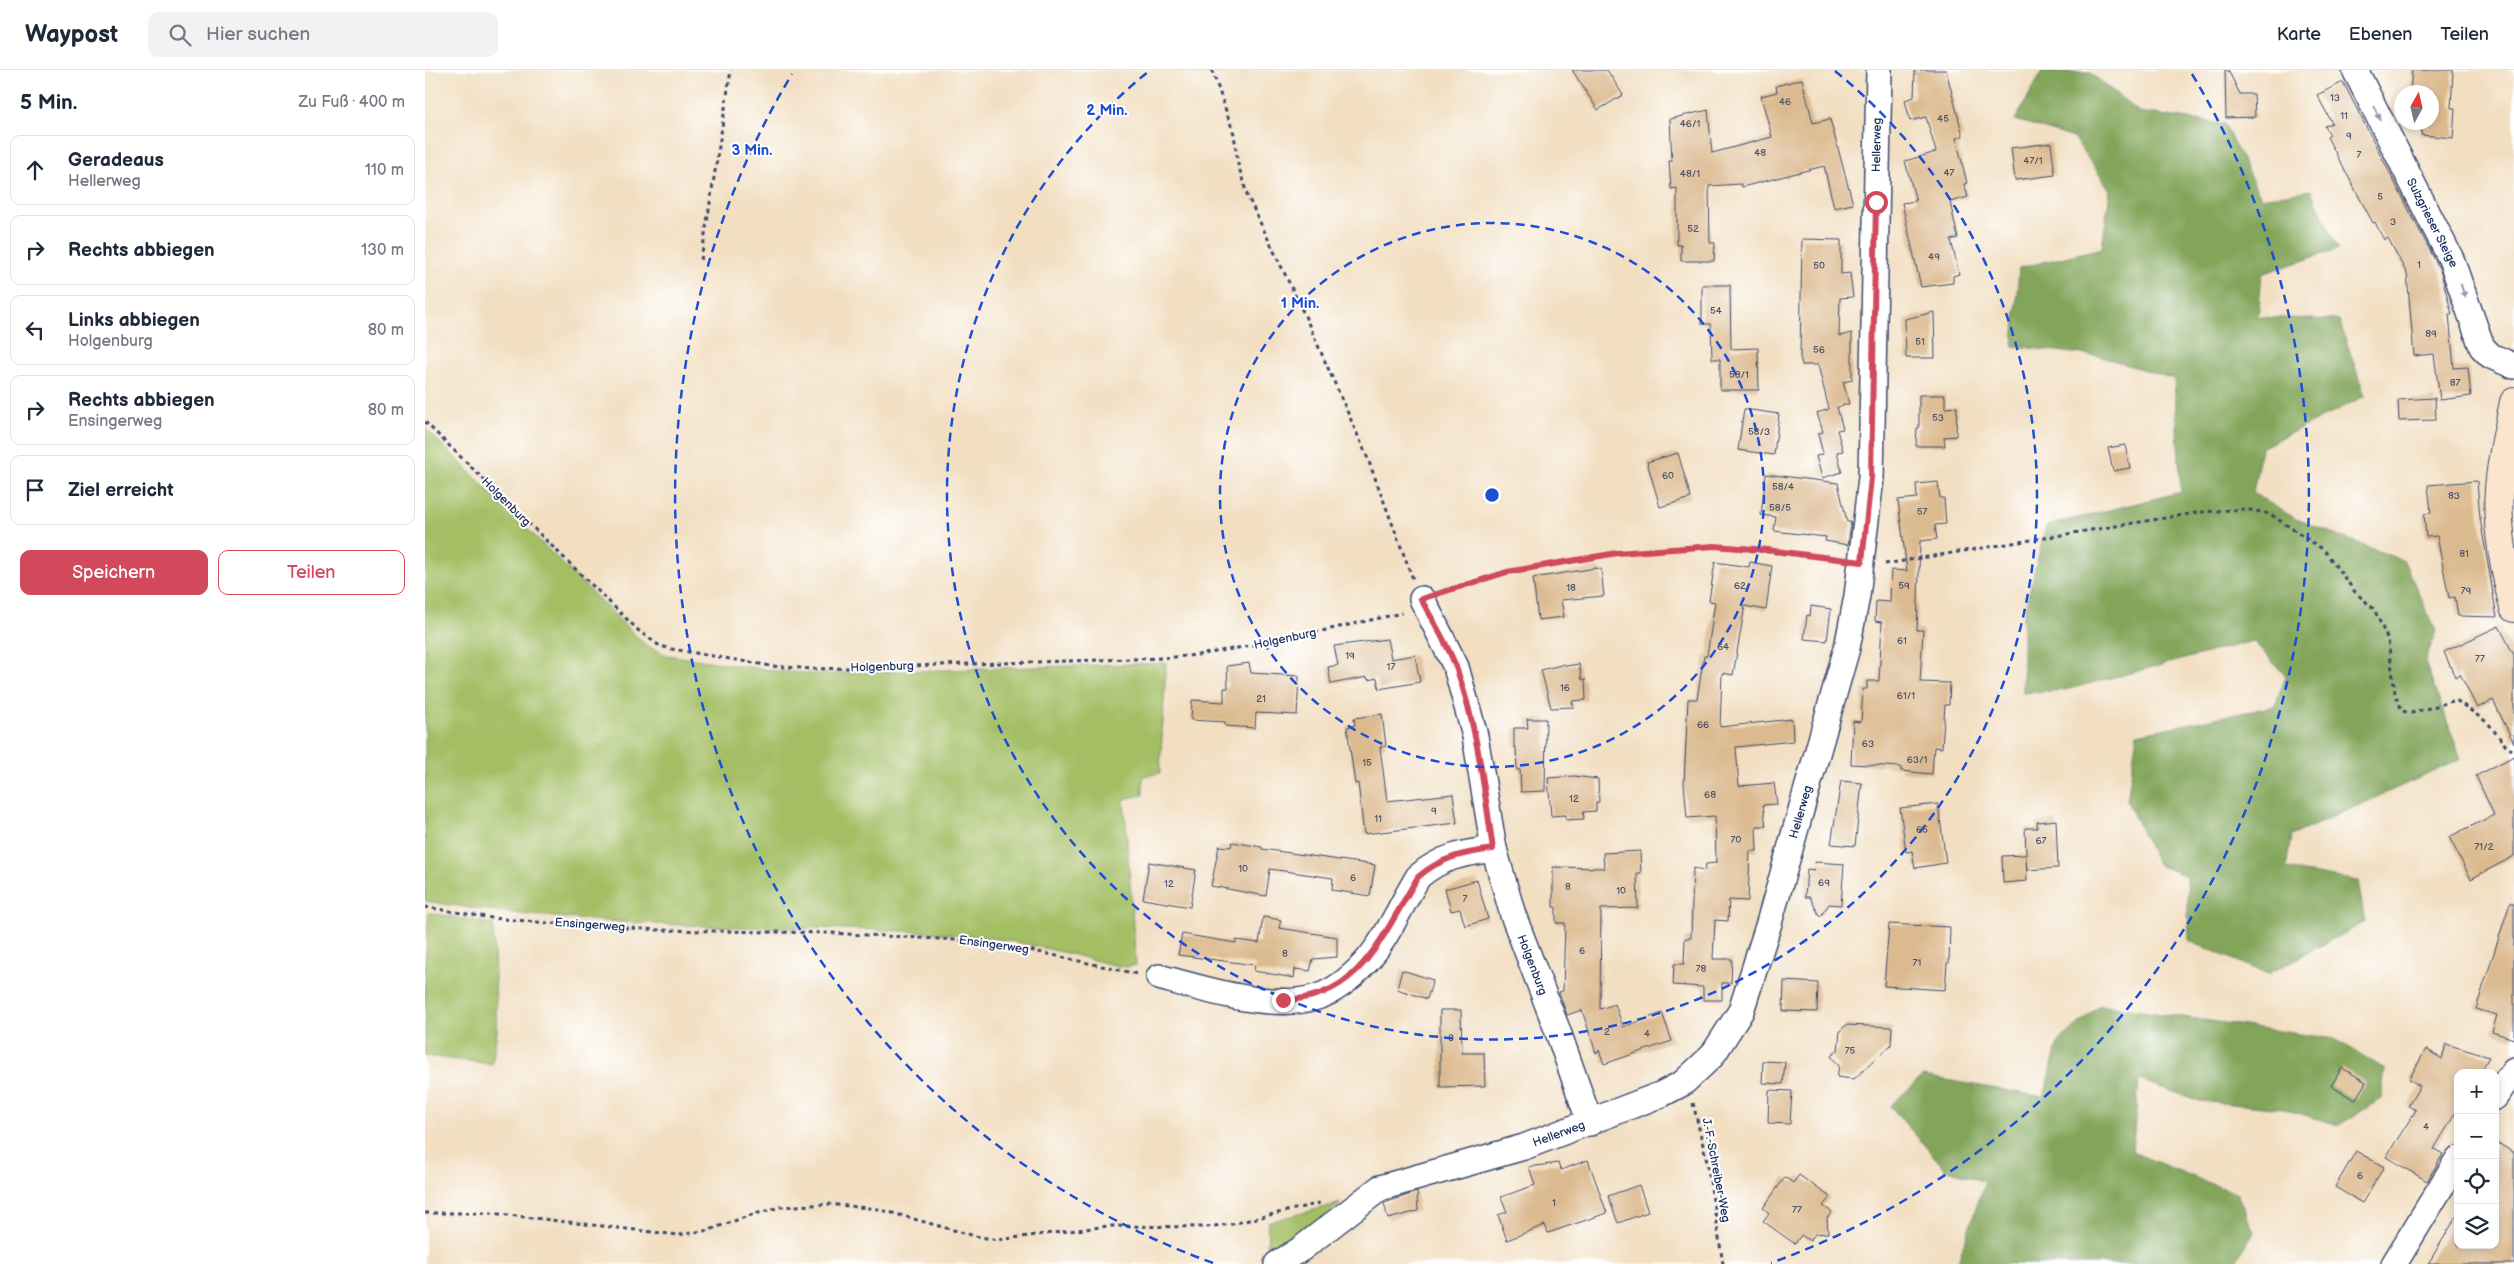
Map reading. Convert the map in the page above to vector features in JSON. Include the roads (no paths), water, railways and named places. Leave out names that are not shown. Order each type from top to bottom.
[{"type":"main road","points":[[2514,402],[2502,461],[2499,499],[2503,542],[2514,608]]},
{"type":"street","name":"Hellerweg","points":[[1277,1264],[1301,1249],[1380,1188],[1481,1161],[1645,1102],[1683,1083],[1697,1072],[1723,1041],[1741,1011],[1828,720],[1847,648],[1862,562],[1871,478],[1879,70]]},
{"type":"street","name":"Sulzgrieser Steige","points":[[2355,70],[2451,259],[2482,347],[2491,356],[2514,366]]},
{"type":"street","name":"Holgenburg","points":[[1423,602],[1446,644],[1462,688],[1478,750],[1493,849],[1513,915],[1557,1029],[1590,1123]]},
{"type":"street","points":[[1159,977],[1220,993],[1259,999],[1300,1000],[1317,997],[1341,984],[1367,961],[1418,877],[1427,869],[1451,857],[1493,849]]},
{"type":"street","points":[[2499,1091],[2514,1070]]},
{"type":"street","points":[[2394,1264],[2454,1166]]}]
